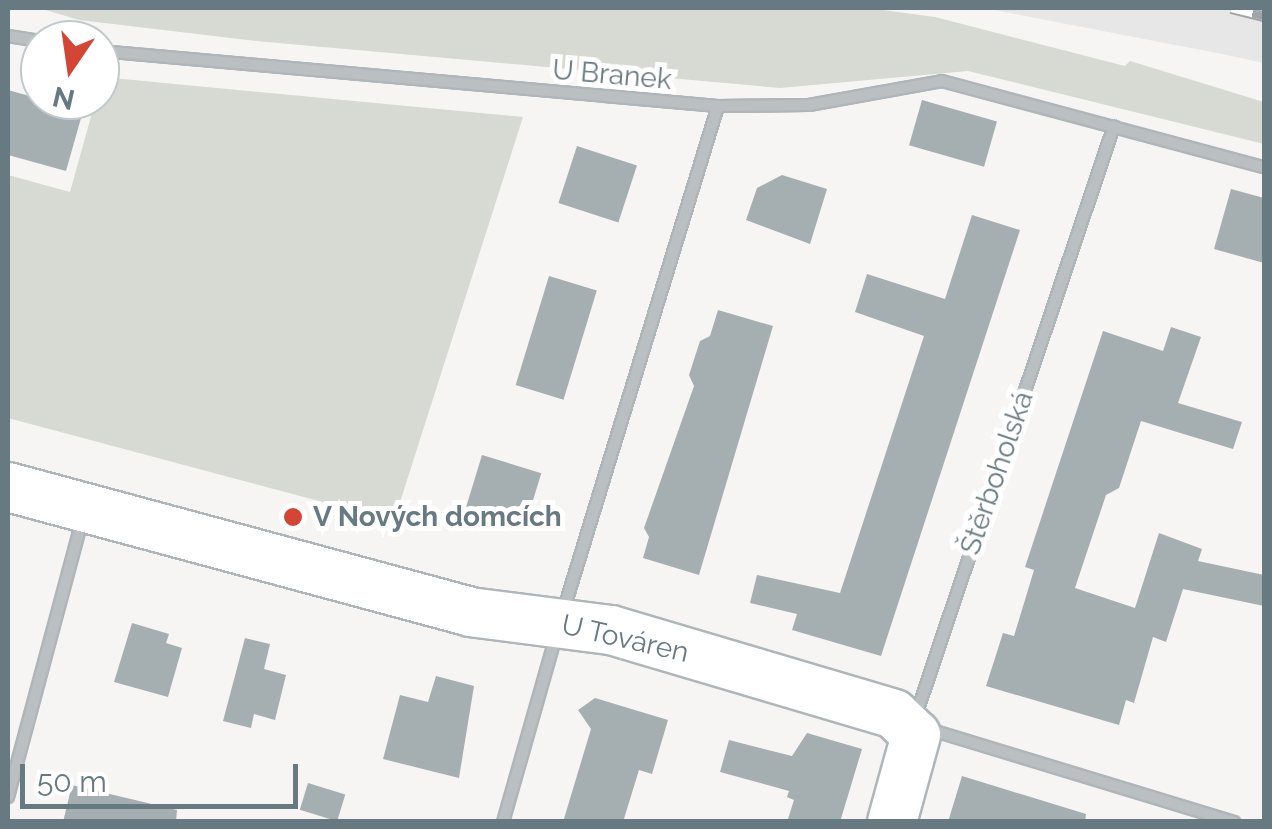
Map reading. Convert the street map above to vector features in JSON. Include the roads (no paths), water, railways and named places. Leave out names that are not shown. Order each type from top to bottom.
[{"type":"street","name":"U Branek","points":[[120,53],[718,106],[809,104],[942,81],[1264,167]]},
{"type":"street","points":[[503,822],[718,106]]},
{"type":"street","name":"Štěrboholská","points":[[892,822],[915,746],[912,725],[1114,126]]},
{"type":"street","name":"U Továren","points":[[8,488],[470,612],[611,630],[882,710],[912,725],[1234,822]]},
{"type":"street","points":[[8,797],[85,508]]},
{"type":"railway","points":[[1231,8],[1264,16]]},
{"type":"place","name":"V Nových domcích","points":[[293,517]]}]
